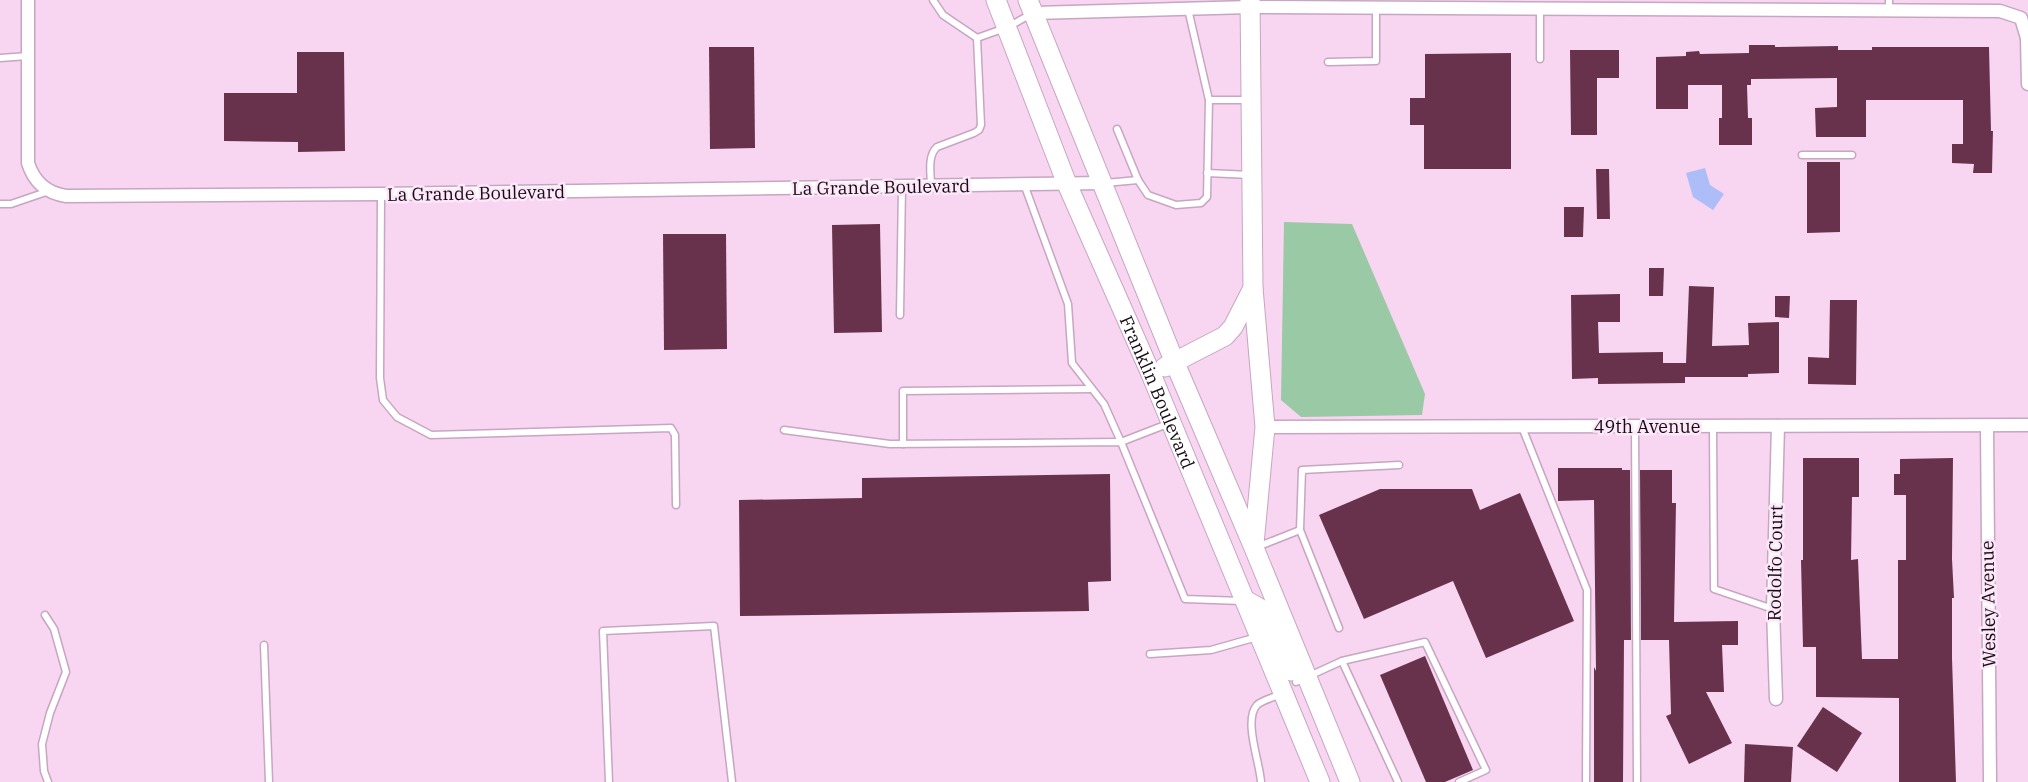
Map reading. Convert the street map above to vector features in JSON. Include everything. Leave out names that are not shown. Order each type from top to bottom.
[{"type":"main road","name":"Franklin Boulevard","points":[[996,0],[1067,184],[1151,374],[1261,636],[1295,684],[1323,718],[1350,782]]},
{"type":"main road","points":[[1250,4],[1253,288],[1265,427],[1254,548]]},
{"type":"main road","name":"Franklin Boulevard","points":[[1031,6],[1175,363],[1254,548],[1295,684],[1320,782]]},
{"type":"main road","points":[[1151,374],[1225,336],[1233,327],[1253,288]]},
{"type":"main road","points":[[1246,601],[1261,609],[1267,616],[1295,684]]},
{"type":"street","points":[[28,0],[28,163],[36,180],[49,191]]},
{"type":"street","points":[[1031,6],[1188,9],[1250,4],[1376,8],[1540,9],[1889,5],[2000,10],[2021,18],[2027,38],[2028,84]]},
{"type":"street","name":"La Grande Boulevard","points":[[49,191],[66,196],[381,194],[1103,183]]},
{"type":"street","name":"49th Avenue","points":[[1265,427],[2028,425]]},
{"type":"street","name":"Rodolfo Court","points":[[1776,699],[1773,609],[1778,426]]},
{"type":"street","name":"Wesley Avenue","points":[[1987,426],[1990,782]]},
{"type":"lane","points":[[934,0],[943,15],[976,38]]},
{"type":"lane","points":[[976,38],[1008,27],[1031,6]]},
{"type":"lane","points":[[1328,62],[1376,62],[1376,8]]},
{"type":"lane","points":[[1117,129],[1138,180],[1148,195],[1176,205],[1201,203],[1206,197],[1209,100],[1188,9]]},
{"type":"lane","points":[[1540,9],[1540,59]]},
{"type":"lane","points":[[931,186],[931,156],[933,151],[937,147],[974,133],[979,130],[981,125],[976,38]]},
{"type":"lane","points":[[0,58],[28,56]]},
{"type":"lane","points":[[1209,100],[1251,100]]},
{"type":"lane","points":[[1802,155],[1852,155]]},
{"type":"lane","points":[[1207,172],[1252,175]]},
{"type":"lane","points":[[1103,183],[1138,180]]},
{"type":"lane","points":[[1024,184],[1068,304],[1072,363],[1104,404],[1185,599],[1246,601]]},
{"type":"lane","points":[[900,315],[902,186]]},
{"type":"lane","points":[[0,204],[11,204],[49,191]]},
{"type":"lane","points":[[381,194],[380,378],[383,400],[397,417],[432,435],[671,428],[675,435],[676,505]]},
{"type":"lane","points":[[903,444],[902,391],[1092,389]]},
{"type":"lane","points":[[784,430],[890,444],[1121,442],[1171,423]]},
{"type":"lane","points":[[1635,426],[1637,782]]},
{"type":"lane","points":[[1713,426],[1714,589],[1773,609]]},
{"type":"lane","points":[[1522,427],[1587,590],[1586,782]]},
{"type":"lane","points":[[1339,628],[1300,530],[1302,470],[1399,466]]},
{"type":"lane","points":[[1254,548],[1300,530]]},
{"type":"lane","points":[[45,615],[54,629],[66,672],[50,713],[42,744],[44,770],[48,782]]},
{"type":"lane","points":[[609,782],[603,631],[714,626],[732,782]]},
{"type":"lane","points":[[1150,654],[1211,650],[1261,636]]},
{"type":"lane","points":[[1261,782],[1251,729],[1253,712],[1258,704],[1342,662],[1425,642],[1486,770],[1459,782]]},
{"type":"lane","points":[[264,645],[269,782]]},
{"type":"lane","points":[[1342,662],[1398,782]]},
{"type":"green space","points":[[1284,222],[1352,224],[1425,394],[1422,415],[1301,417],[1281,400]]},
{"type":"water","points":[[1705,168],[1710,185],[1724,194],[1713,210],[1693,197],[1686,173]]},
{"type":"building","points":[[1749,45],[1775,45],[1775,47],[1838,46],[1838,50],[1872,50],[1872,47],[1989,47],[1991,131],[1993,131],[1992,173],[1973,173],[1974,164],[1952,163],[1952,144],[1963,144],[1963,100],[1866,100],[1866,137],[1816,137],[1815,108],[1837,107],[1837,78],[1751,79],[1751,85],[1747,85],[1748,118],[1752,118],[1752,145],[1719,145],[1719,118],[1722,118],[1722,85],[1688,85],[1688,109],[1656,109],[1656,57],[1686,56],[1686,52],[1699,51],[1700,54],[1749,53]]},
{"type":"building","points":[[709,47],[754,47],[755,148],[710,149]]},
{"type":"building","points":[[1570,50],[1619,50],[1619,78],[1597,78],[1597,135],[1571,135]]},
{"type":"building","points":[[297,52],[344,52],[345,151],[298,152],[298,142],[224,141],[224,93],[297,93]]},
{"type":"building","points":[[1511,53],[1511,169],[1424,169],[1424,125],[1410,125],[1410,98],[1425,98],[1425,54]]},
{"type":"building","points":[[1807,162],[1840,162],[1840,232],[1807,233]]},
{"type":"building","points":[[1596,169],[1609,169],[1610,219],[1597,219]]},
{"type":"building","points":[[1564,207],[1584,207],[1583,237],[1564,237]]},
{"type":"building","points":[[880,224],[882,332],[834,333],[832,225]]},
{"type":"building","points":[[663,234],[726,234],[727,349],[664,350]]},
{"type":"building","points":[[1649,268],[1664,268],[1663,296],[1649,296]]},
{"type":"building","points":[[1689,286],[1714,287],[1712,346],[1749,345],[1748,323],[1779,322],[1779,373],[1748,374],[1748,377],[1685,377],[1685,383],[1598,384],[1598,378],[1572,379],[1571,295],[1620,294],[1620,322],[1598,322],[1599,353],[1663,352],[1663,363],[1686,363]]},
{"type":"building","points":[[1775,296],[1790,296],[1789,318],[1775,317]]},
{"type":"building","points":[[1830,300],[1857,300],[1856,385],[1808,384],[1808,357],[1829,358]]},
{"type":"building","points":[[1803,458],[1859,458],[1859,497],[1852,497],[1851,560],[1858,559],[1862,659],[1898,659],[1898,560],[1906,560],[1906,495],[1894,495],[1894,474],[1900,474],[1900,459],[1953,458],[1952,559],[1954,598],[1952,598],[1952,658],[1956,782],[1899,782],[1899,698],[1816,697],[1816,647],[1803,647],[1801,560],[1803,560]]},
{"type":"building","points":[[1558,468],[1622,468],[1622,470],[1630,470],[1631,640],[1624,640],[1623,782],[1594,782],[1594,667],[1596,671],[1594,500],[1558,501]]},
{"type":"building","points":[[1640,470],[1672,470],[1672,503],[1676,503],[1674,622],[1738,621],[1738,645],[1722,645],[1724,692],[1706,692],[1732,743],[1689,764],[1666,716],[1671,714],[1669,640],[1641,640]]},
{"type":"building","points":[[1110,474],[1111,581],[1088,582],[1089,611],[740,616],[739,500],[862,498],[862,478]]},
{"type":"building","points":[[1380,489],[1472,489],[1480,510],[1520,493],[1574,621],[1486,658],[1453,581],[1364,619],[1319,515]]},
{"type":"building","points":[[1425,656],[1473,770],[1445,782],[1426,782],[1380,675]]},
{"type":"building","points":[[1823,707],[1862,733],[1837,772],[1797,746]]},
{"type":"building","points":[[1745,744],[1793,747],[1791,782],[1744,782]]}]
